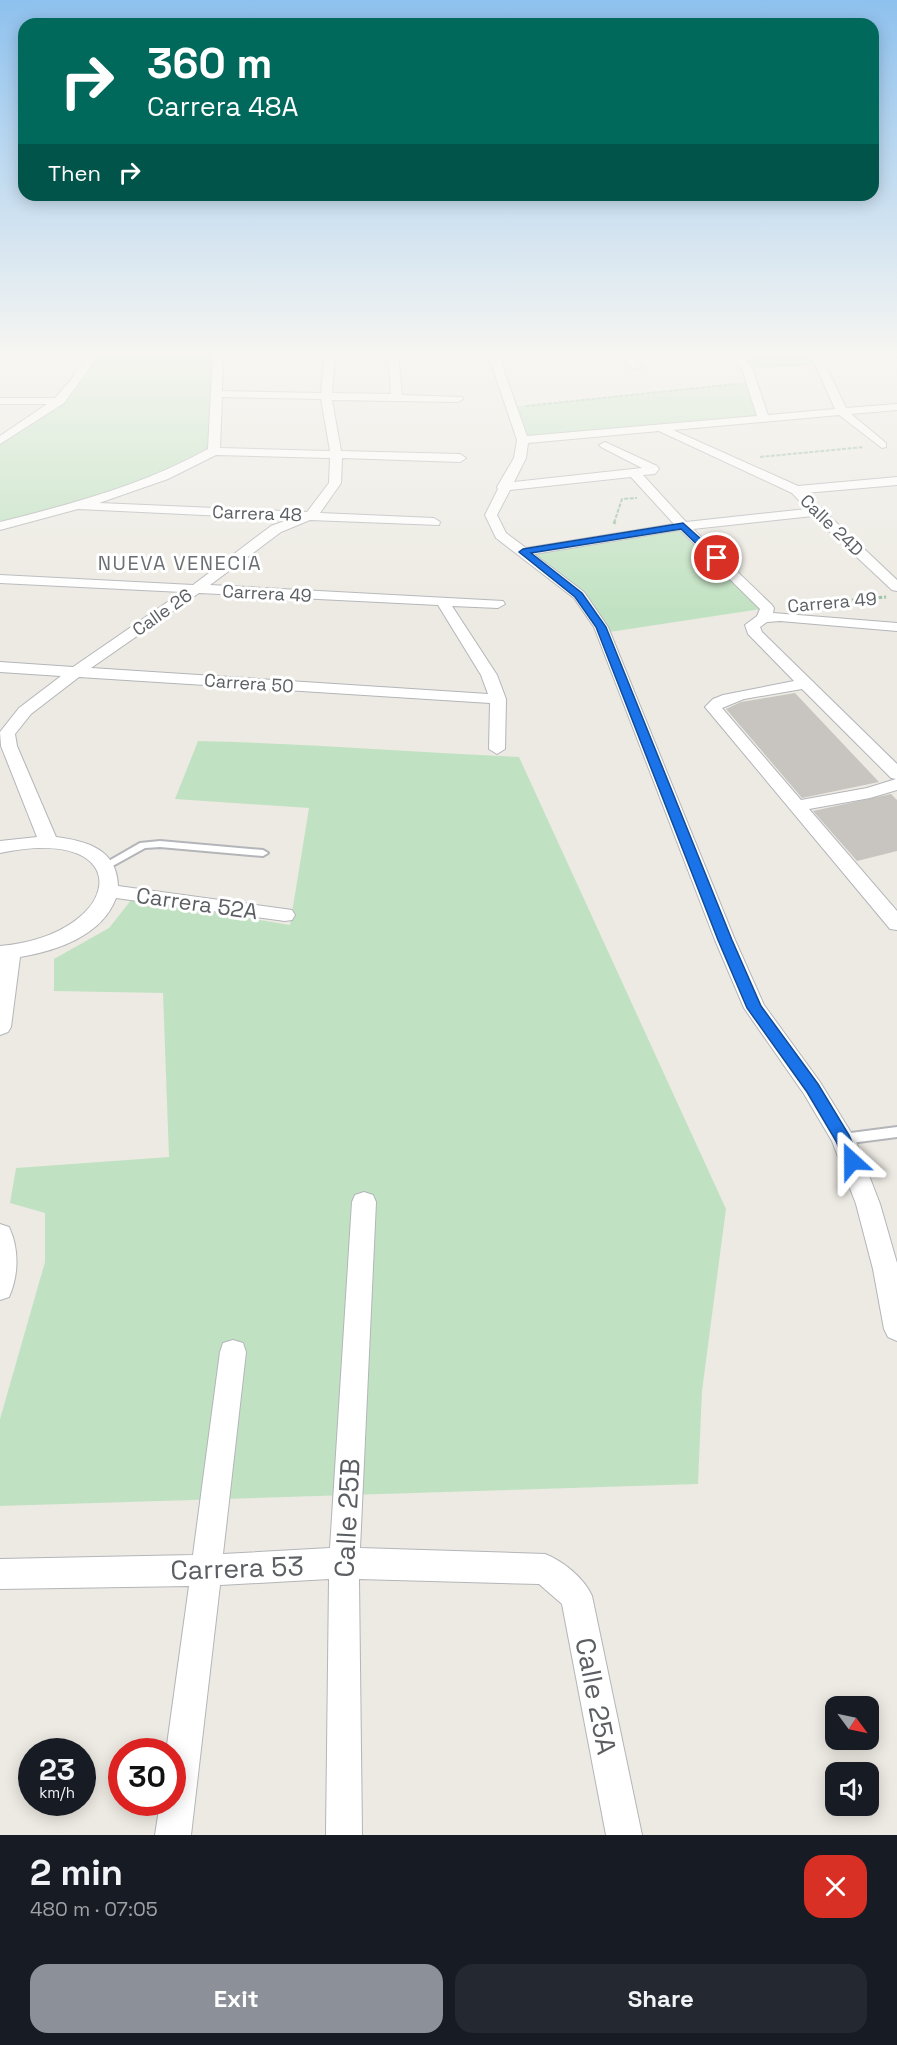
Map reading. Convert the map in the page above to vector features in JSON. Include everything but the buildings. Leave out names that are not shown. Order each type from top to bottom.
[{"type":"street","points":[[214,440],[214,451]]},
{"type":"street","points":[[312,515],[335,483],[336,453],[334,440]]},
{"type":"street","points":[[527,440],[523,440],[520,458],[503,487],[491,515],[501,535],[579,595],[601,627],[725,940],[755,1008],[812,1088],[843,1139],[868,1204],[886,1269],[897,1329]]},
{"type":"street","name":"Calle 24D","points":[[689,440],[796,490],[816,512],[897,587]]},
{"type":"street","points":[[875,440],[882,445]]},
{"type":"street","points":[[503,487],[651,471],[652,469],[645,464],[605,445]]},
{"type":"street","points":[[0,526],[80,506],[167,474],[214,451],[460,458]]},
{"type":"street","points":[[635,474],[766,613],[780,617],[897,627]]},
{"type":"street","points":[[796,490],[897,481]]},
{"type":"street","points":[[883,483],[897,494]]},
{"type":"street","name":"Carrera 48","points":[[80,506],[434,522]]},
{"type":"street","points":[[523,552],[683,526],[816,512]]},
{"type":"street","name":"Calle 26","points":[[48,841],[9,746],[7,734],[25,711],[77,671],[196,589],[276,529],[312,515]]},
{"type":"street","points":[[880,570],[897,568]]},
{"type":"street","name":"Carrera 49","points":[[0,579],[498,604]]},
{"type":"street","points":[[442,601],[489,675],[498,699],[497,749]]},
{"type":"street","points":[[766,613],[753,625],[755,634],[897,774]]},
{"type":"street","name":"Carrera 50","points":[[0,667],[498,699]]},
{"type":"street","points":[[805,684],[731,697],[716,702],[713,706],[897,924]]},
{"type":"street","points":[[798,806],[870,792],[897,784]]},
{"type":"street","points":[[0,847],[30,841],[48,841],[83,848],[96,856],[105,866],[109,878],[109,891],[102,905],[91,919],[76,931],[45,945],[6,952],[0,1027]]},
{"type":"street","name":"Carrera 52A","points":[[109,891],[285,915]]},
{"type":"street","name":"Calle 25B","points":[[344,1835],[344,1563],[364,1202]]},
{"type":"street","points":[[0,1234],[5,1248],[0,1289]]},
{"type":"street","points":[[173,1835],[233,1352]]},
{"type":"street","name":"Carrera 53","points":[[0,1574],[205,1570],[344,1563],[545,1569]]},
{"type":"street","name":"Calle 25A","points":[[545,1569],[576,1596],[624,1835]]},
{"type":"lane","points":[[105,866],[143,845],[160,844],[263,852]]},
{"type":"lane","points":[[843,1139],[897,1132]]},
{"type":"path","points":[[733,459],[882,445]]},
{"type":"path","points":[[610,538],[622,499],[655,497]]},
{"type":"path","name":"Carrera 49","points":[[766,613],[897,596]]},
{"type":"green space","points":[[214,440],[214,451],[167,474],[0,526],[0,441]]},
{"type":"green space","points":[[683,526],[767,608],[603,633],[579,595],[523,552]]},
{"type":"green space","points":[[198,741],[519,757],[726,1209],[702,1391],[698,1484],[0,1506],[0,1419],[45,1262],[45,1213],[10,1203],[16,1168],[169,1157],[163,993],[54,991],[54,959],[109,928],[132,899],[290,925],[309,808],[175,799]]},
{"type":"district","name":"NUEVA VENECIA","points":[[180,563]]},
{"type":"route","points":[[717,558],[683,526],[523,552],[579,595],[601,627],[725,940],[755,1008],[812,1088],[843,1139],[852,1161]]}]
